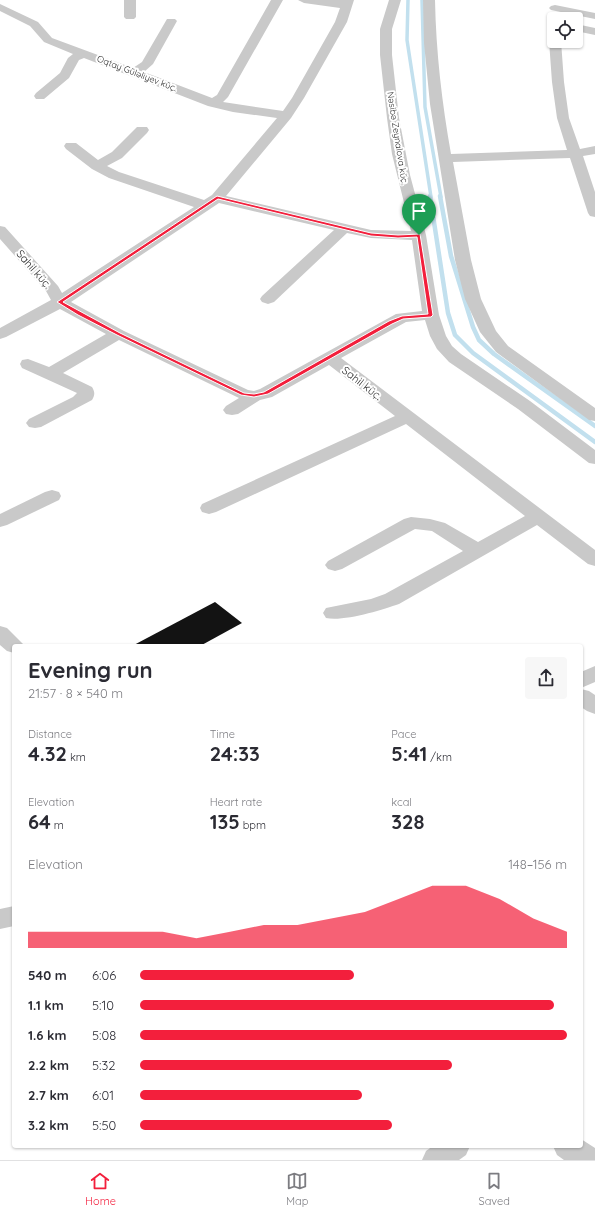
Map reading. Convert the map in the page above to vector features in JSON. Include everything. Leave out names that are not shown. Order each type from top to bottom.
[{"type":"street","points":[[130,0],[130,17]]},
{"type":"street","points":[[213,103],[222,98],[276,0]]},
{"type":"street","points":[[0,334],[60,302],[212,202],[286,115],[341,22],[347,2],[304,0]]},
{"type":"street","name":"Nəsibə Zeynalova küç.","points":[[395,0],[386,29],[387,62],[393,118],[403,175],[419,235],[431,315],[438,336],[445,349],[455,358],[524,405],[595,459]]},
{"type":"street","points":[[429,0],[432,72],[463,260],[473,299],[488,332],[502,349],[595,416]]},
{"type":"street","name":"Oqtay Güləliyev küç.","points":[[0,7],[34,24],[38,27],[43,37],[48,40],[136,72],[213,103],[247,110],[286,115]]},
{"type":"street","points":[[555,9],[595,16]]},
{"type":"street","points":[[136,72],[146,64],[171,21]]},
{"type":"street","points":[[583,29],[595,32]]},
{"type":"street","points":[[556,48],[563,118],[595,213]]},
{"type":"street","points":[[40,96],[65,75],[74,58],[84,53]]},
{"type":"street","points":[[97,166],[116,155],[142,130]]},
{"type":"street","points":[[575,154],[595,140]]},
{"type":"street","points":[[71,146],[97,166],[114,175],[212,202],[386,236],[419,235]]},
{"type":"street","points":[[446,158],[575,154],[595,150]]},
{"type":"street","points":[[268,299],[344,228]]},
{"type":"street","name":"Sahil küç.","points":[[0,230],[52,289],[60,302],[118,334],[243,394],[254,396]]},
{"type":"street","points":[[232,410],[254,396],[266,393],[402,317],[431,315]]},
{"type":"street","points":[[50,373],[118,334]]},
{"type":"street","name":"Sahil küç.","points":[[330,358],[595,560]]},
{"type":"street","points":[[28,364],[86,391],[86,396],[79,401],[35,424]]},
{"type":"street","points":[[209,508],[407,417]]},
{"type":"street","points":[[0,520],[52,496]]},
{"type":"street","points":[[333,613],[374,605],[392,599],[539,516]]},
{"type":"street","points":[[335,565],[411,523],[423,522],[443,528],[476,551]]},
{"type":"street","points":[[0,633],[12,644]]},
{"type":"street","points":[[583,679],[595,673]]},
{"type":"street","points":[[583,697],[595,706]]},
{"type":"street","points":[[0,919],[12,916]]},
{"type":"street","points":[[436,1160],[453,1148]]},
{"type":"street","points":[[570,1148],[589,1160]]},
{"type":"building","points":[[215,602],[242,623],[204,644],[136,644]]},
{"type":"waterway","points":[[408,0],[407,40],[431,197]]},
{"type":"waterway","points":[[422,0],[425,107],[441,197]]},
{"type":"waterway","points":[[430,196],[448,313],[455,335],[473,353],[595,442]]},
{"type":"waterway","points":[[440,196],[451,256],[473,327],[479,340],[494,354],[595,426]]},
{"type":"route","points":[[217,198],[371,234],[386,236],[419,235],[431,315],[402,317],[390,322],[330,358],[266,393],[254,396],[243,394],[118,334],[60,302],[217,198]]}]
